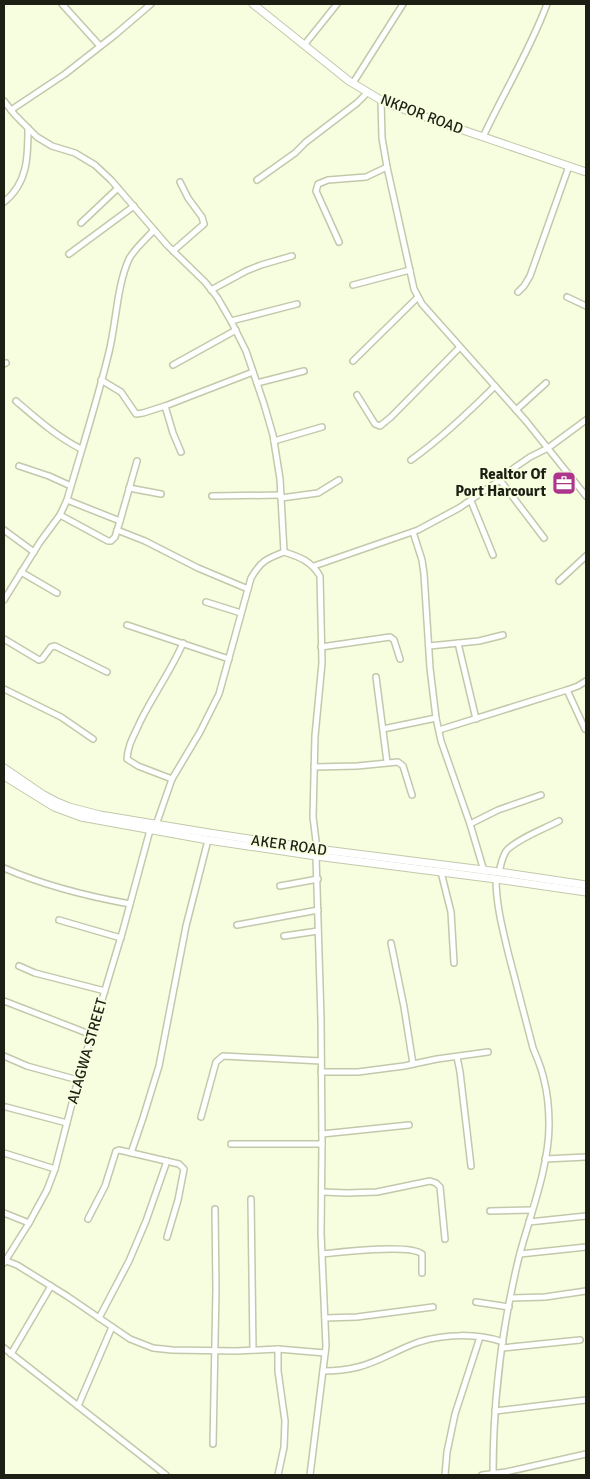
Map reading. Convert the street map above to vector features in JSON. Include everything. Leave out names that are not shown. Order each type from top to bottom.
[{"type":"street","points":[[62,4],[100,46]]},
{"type":"street","points":[[4,112],[65,74],[151,4]]},
{"type":"street","name":"NKPOR ROAD","points":[[253,4],[353,83],[381,100],[412,113],[586,172]]},
{"type":"street","points":[[305,44],[336,4]]},
{"type":"street","points":[[353,83],[403,4]]},
{"type":"street","points":[[484,137],[547,4]]},
{"type":"street","points":[[257,180],[295,153],[368,92]]},
{"type":"street","points":[[381,100],[382,138],[387,167],[414,289],[418,297],[422,304],[516,410],[586,496]]},
{"type":"street","points":[[4,101],[37,137],[52,146],[75,153],[95,165],[118,188],[173,251],[212,290],[236,330],[246,352],[264,404],[274,441],[281,497],[284,552],[314,566],[320,576],[322,663],[315,736],[313,817],[318,879],[322,1254],[326,1353],[310,1475]]},
{"type":"street","points":[[4,202],[19,185],[25,171],[28,154],[28,128]]},
{"type":"street","points":[[518,292],[530,276],[569,166]]},
{"type":"street","points":[[339,242],[316,191],[318,184],[328,180],[366,178],[387,167]]},
{"type":"street","points":[[173,251],[204,224],[180,182]]},
{"type":"street","points":[[81,223],[118,188]]},
{"type":"street","points":[[69,254],[134,206]]},
{"type":"street","points":[[4,600],[60,515],[67,500],[109,353],[126,269],[136,249],[154,230]]},
{"type":"street","points":[[212,290],[253,268],[292,256]]},
{"type":"street","points":[[353,285],[410,270]]},
{"type":"street","points":[[353,361],[418,297]]},
{"type":"street","points":[[568,297],[586,306]]},
{"type":"street","points":[[231,321],[297,304]]},
{"type":"street","points":[[173,365],[236,330]]},
{"type":"street","points":[[357,395],[375,424],[380,426],[460,347]]},
{"type":"street","points":[[257,383],[304,371]]},
{"type":"street","points":[[101,380],[121,392],[136,414],[165,406],[253,372]]},
{"type":"street","points":[[516,410],[546,383]]},
{"type":"street","points":[[411,460],[442,436],[495,386]]},
{"type":"street","points":[[16,401],[52,432],[81,449]]},
{"type":"street","points":[[165,406],[172,433],[181,452]]},
{"type":"street","points":[[314,566],[413,532],[459,508],[500,480],[522,462],[548,448],[586,420]]},
{"type":"street","points":[[274,441],[322,427]]},
{"type":"street","points":[[60,515],[111,541],[120,521],[137,461]]},
{"type":"street","points":[[19,466],[71,486]]},
{"type":"street","points":[[212,496],[281,497],[318,493],[339,480]]},
{"type":"street","points":[[500,480],[544,538]]},
{"type":"street","points":[[129,488],[161,494]]},
{"type":"street","points":[[67,500],[120,521]]},
{"type":"street","points":[[470,501],[494,555]]},
{"type":"street","points":[[4,530],[34,552]]},
{"type":"street","points":[[117,530],[248,589]]},
{"type":"street","points":[[413,532],[422,560],[424,574],[430,668],[436,718],[441,741],[484,871]]},
{"type":"street","name":"ALAGWA STREET","points":[[4,1261],[47,1190],[55,1169],[78,1080],[153,827],[172,779],[200,732],[219,694],[251,578],[258,566],[269,558],[284,552]]},
{"type":"street","points":[[559,581],[586,556]]},
{"type":"street","points":[[22,572],[57,593]]},
{"type":"street","points":[[206,602],[240,613]]},
{"type":"street","points":[[126,625],[229,660]]},
{"type":"street","points":[[429,646],[479,641],[503,635]]},
{"type":"street","points":[[321,647],[390,637],[394,640],[400,659]]},
{"type":"street","points":[[4,639],[39,660],[42,659],[51,647],[55,646],[108,672]]},
{"type":"street","points":[[172,779],[138,766],[127,759],[128,748],[147,708],[172,667],[183,643]]},
{"type":"street","points":[[458,643],[476,719]]},
{"type":"street","points":[[376,677],[387,762]]},
{"type":"street","points":[[439,730],[567,690],[586,681]]},
{"type":"street","points":[[4,689],[61,717],[93,739]]},
{"type":"street","points":[[567,690],[585,729]]},
{"type":"street","points":[[383,729],[436,718]]},
{"type":"street","points":[[314,767],[357,766],[396,762],[401,764],[412,795]]},
{"type":"street","name":"AKER ROAD","points":[[4,768],[42,794],[69,807],[208,840],[484,871],[497,875]]},
{"type":"street","name":"AKER ROAD","points":[[4,776],[39,799],[67,813],[81,817],[441,872],[497,875],[586,892]]},
{"type":"street","points":[[470,824],[498,810],[541,794]]},
{"type":"street","points":[[493,1474],[495,1411],[510,1298],[545,1159],[549,1127],[549,1100],[503,929],[496,890],[497,875],[507,850],[520,841],[559,821]]},
{"type":"street","points":[[131,1153],[159,1066],[186,926],[208,840]]},
{"type":"street","points":[[4,868],[28,879],[65,890],[130,904]]},
{"type":"street","points":[[441,872],[452,912],[454,963]]},
{"type":"street","points":[[280,886],[318,879]]},
{"type":"street","name":"AKER ROAD","points":[[534,881],[586,885]]},
{"type":"street","points":[[237,925],[318,910]]},
{"type":"street","points":[[59,920],[121,938]]},
{"type":"street","points":[[284,936],[318,931]]},
{"type":"street","points":[[390,943],[404,1007],[413,1064]]},
{"type":"street","points":[[19,966],[36,973],[105,991]]},
{"type":"street","points":[[4,1001],[92,1035]]},
{"type":"street","points":[[321,1072],[358,1072],[488,1052]]},
{"type":"street","points":[[4,1056],[27,1066],[78,1080]]},
{"type":"street","points":[[201,1117],[216,1062],[223,1056],[320,1060]]},
{"type":"street","points":[[457,1057],[471,1166]]},
{"type":"street","points":[[6,1107],[67,1123]]},
{"type":"street","points":[[322,1134],[409,1125]]},
{"type":"street","points":[[231,1144],[322,1144]]},
{"type":"street","points":[[88,1218],[105,1186],[116,1151],[119,1150],[180,1164],[184,1169],[168,1237]]},
{"type":"street","points":[[4,1153],[55,1169]]},
{"type":"street","points":[[545,1159],[586,1157]]},
{"type":"street","points":[[99,1318],[129,1261],[146,1221],[167,1161]]},
{"type":"street","points":[[322,1192],[377,1192],[430,1181],[436,1183],[440,1187],[445,1239]]},
{"type":"street","points":[[250,1199],[253,1350]]},
{"type":"street","points":[[213,1444],[215,1208]]},
{"type":"street","points":[[490,1211],[532,1210]]},
{"type":"street","points":[[4,1213],[29,1222]]},
{"type":"street","points":[[529,1222],[586,1216]]},
{"type":"street","points":[[520,1254],[586,1247]]},
{"type":"street","points":[[322,1254],[369,1250],[415,1250],[422,1254],[422,1273]]},
{"type":"street","points":[[4,1261],[17,1265],[51,1286],[130,1339],[153,1348],[215,1351],[278,1349],[326,1353]]},
{"type":"street","points":[[11,1354],[51,1286]]},
{"type":"street","points":[[510,1298],[545,1297],[586,1291]]},
{"type":"street","points":[[476,1302],[509,1307]]},
{"type":"street","points":[[325,1318],[357,1317],[433,1307]]},
{"type":"street","points":[[78,1406],[112,1327]]},
{"type":"street","points":[[323,1371],[360,1367],[419,1342],[450,1336],[490,1337],[503,1342]]},
{"type":"street","points":[[445,1475],[447,1452],[455,1414],[480,1337]]},
{"type":"street","points":[[502,1348],[580,1340]]},
{"type":"street","points":[[4,1348],[166,1475]]},
{"type":"street","points":[[278,1349],[278,1371],[286,1421],[284,1447],[278,1475]]},
{"type":"street","points":[[495,1411],[586,1400]]},
{"type":"street","points":[[482,1475],[507,1473],[586,1454]]},
{"type":"place","name":"Realtor Of Port Harcourt","points":[[564,483]]}]
